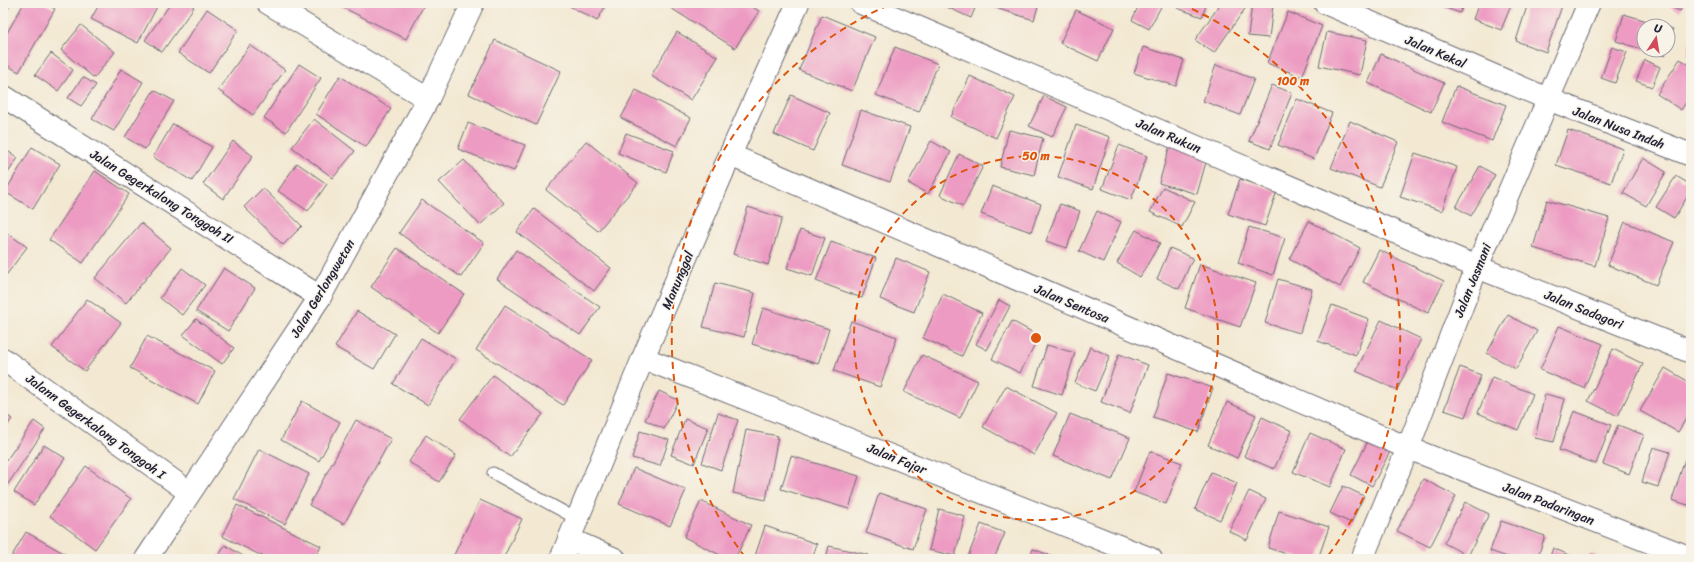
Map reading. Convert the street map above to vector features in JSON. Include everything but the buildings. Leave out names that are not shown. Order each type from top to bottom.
[{"type":"street","points":[[268,3],[428,99]]},
{"type":"street","name":"Jalan Gerlongwetan","points":[[146,559],[189,492],[320,297],[428,99],[473,3]]},
{"type":"street","name":"Manunggal","points":[[560,559],[643,358],[733,157],[798,3]]},
{"type":"street","name":"Jalan Rukun","points":[[861,3],[1477,267]]},
{"type":"street","name":"Jalan Kekal","points":[[1325,3],[1548,99]]},
{"type":"street","name":"Jalan Jasmani","points":[[1362,559],[1408,448],[1477,267],[1589,3]]},
{"type":"street","name":"Jalan Gegerkalong Tonggoh II","points":[[3,96],[320,297]]},
{"type":"street","name":"Jalan Nusa Indah","points":[[1548,99],[1691,155]]},
{"type":"street","name":"Jalan Sentosa","points":[[733,157],[1408,448]]},
{"type":"street","name":"Jalan Sadagori","points":[[1477,267],[1691,352]]},
{"type":"street","name":"Jalan Fajar","points":[[643,358],[1151,559]]},
{"type":"street","name":"Jalann Gegerkalong Tonggoh I","points":[[3,359],[189,492]]},
{"type":"street","name":"Jalan Padaringan","points":[[1408,448],[1691,558]]},
{"type":"street","points":[[573,529],[615,559]]},
{"type":"lane","points":[[493,473],[573,529]]}]
